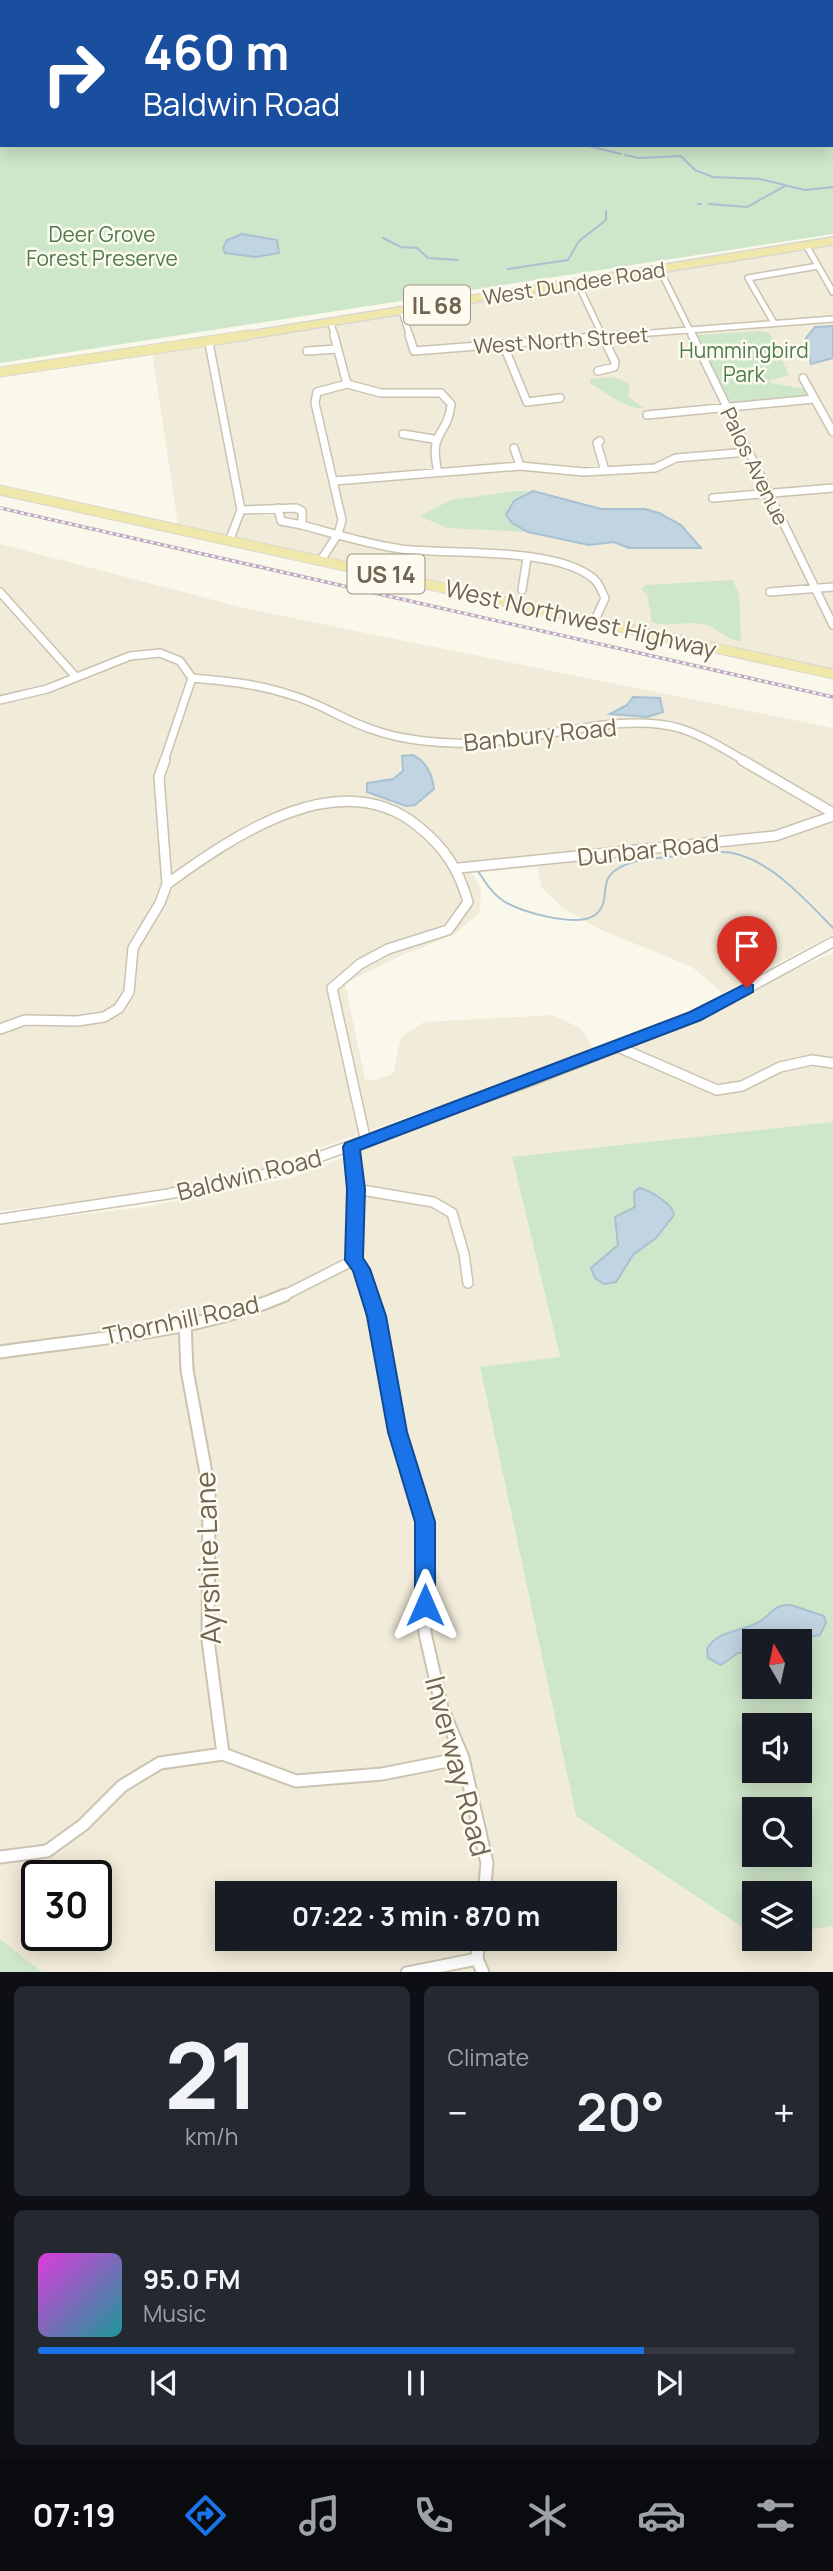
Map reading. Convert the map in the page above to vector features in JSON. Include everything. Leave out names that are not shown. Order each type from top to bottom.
[{"type":"main road","name":"West Dundee Road","points":[[0,375],[833,241]]},
{"type":"main road","name":"West Northwest Highway","points":[[0,490],[833,674]]},
{"type":"street","points":[[806,245],[833,292]]},
{"type":"street","points":[[774,323],[748,278],[818,266]]},
{"type":"street","name":"Palos Avenue","points":[[659,268],[833,625]]},
{"type":"street","points":[[577,282],[615,362],[614,366],[598,371]]},
{"type":"street","name":"West North Street","points":[[402,311],[414,351],[833,319]]},
{"type":"street","points":[[331,323],[347,384]]},
{"type":"street","points":[[209,342],[242,510],[230,539]]},
{"type":"street","points":[[503,344],[527,402],[560,398]]},
{"type":"street","points":[[307,351],[337,349]]},
{"type":"street","points":[[803,378],[833,432]]},
{"type":"street","points":[[321,560],[338,534],[342,520],[316,398],[317,392],[347,384],[358,390],[379,394],[440,393],[451,404],[452,412],[433,439],[432,455],[438,472]]},
{"type":"street","points":[[647,415],[814,399]]},
{"type":"street","points":[[403,434],[433,439]]},
{"type":"street","points":[[600,441],[597,443],[606,471]]},
{"type":"street","points":[[514,447],[520,466]]},
{"type":"street","points":[[335,481],[520,466],[606,471],[655,468],[676,458],[748,452]]},
{"type":"street","points":[[713,498],[833,488]]},
{"type":"street","points":[[278,508],[281,520],[410,550],[527,558],[564,564],[597,580],[603,588],[604,601],[594,622]]},
{"type":"street","points":[[242,510],[296,508],[302,511],[302,525]]},
{"type":"street","points":[[522,590],[527,558]]},
{"type":"street","points":[[769,592],[833,587]]},
{"type":"street","points":[[0,592],[76,677]]},
{"type":"street","points":[[0,700],[47,689],[130,656],[160,653],[180,661],[192,678],[159,777],[167,884],[160,903],[133,948],[129,992],[119,1008],[104,1017],[77,1021],[25,1020],[0,1030]]},
{"type":"street","name":"Banbury Road","points":[[192,678],[241,682],[293,695],[375,731],[452,743],[521,740],[606,726],[645,724],[678,728],[714,743],[833,815]]},
{"type":"street","points":[[167,884],[210,852],[304,809],[342,798],[381,803],[402,813],[439,844],[459,868],[468,902],[448,930],[387,949],[360,964],[332,988],[366,1142]]},
{"type":"street","name":"Dunbar Road","points":[[459,868],[772,837],[833,815]]},
{"type":"street","name":"Baldwin Road","points":[[0,1219],[219,1185],[280,1171],[366,1142],[695,1016],[833,942]]},
{"type":"street","points":[[618,1047],[717,1090],[742,1086],[780,1067],[811,1060],[833,1063]]},
{"type":"street","name":"Inverway Road","points":[[351,1147],[356,1189],[354,1260],[361,1269],[376,1316],[397,1432],[425,1522],[425,1633],[442,1708],[463,1758],[487,1863],[485,1881]]},
{"type":"street","points":[[356,1189],[433,1202],[452,1213],[464,1254],[468,1283]]},
{"type":"street","name":"Thornhill Road","points":[[0,1352],[185,1322],[269,1301],[308,1285],[354,1260]]},
{"type":"street","name":"Ayrshire Lane","points":[[185,1322],[187,1370],[209,1489],[208,1640],[223,1754]]},
{"type":"street","points":[[0,1857],[47,1851],[83,1825],[122,1786],[160,1763],[223,1754],[296,1781],[382,1774],[463,1758]]},
{"type":"street","points":[[478,1951],[477,1959],[483,1972]]},
{"type":"street","points":[[407,1972],[477,1959]]},
{"type":"shaded area","points":[[833,241],[833,674],[228,539],[178,525],[152,351]]},
{"type":"shaded area","points":[[0,544],[248,609],[833,728],[833,934],[723,993],[692,967],[597,928],[563,908],[542,888],[537,867],[472,873],[481,888],[480,912],[455,934],[398,957],[345,983],[365,1079],[375,1080],[393,1074],[401,1037],[424,1022],[553,1015],[580,1028],[595,1051],[255,1171],[119,1197],[0,1211]]},
{"type":"shaded area","points":[[833,953],[833,1122],[512,1158],[560,1358],[480,1368],[576,1816],[742,1927],[742,1951],[812,1951],[812,1929],[833,1926],[833,1972],[0,1972],[0,1224],[145,1207],[291,1178],[444,1118]]},
{"type":"green space","name":"Deer Grove Forest Preserve","points":[[0,147],[833,147],[833,234],[0,363]]},
{"type":"green space","name":"Hummingbird Park","points":[[758,331],[770,333],[789,376],[769,380],[770,383],[805,389],[809,396],[732,404],[727,402],[696,335]]},
{"type":"green space","points":[[613,377],[627,382],[630,388],[628,397],[644,408],[624,403],[591,384],[590,379]]},
{"type":"green space","points":[[534,491],[513,502],[507,515],[512,523],[528,532],[447,528],[420,516],[451,500]]},
{"type":"green space","points":[[732,580],[739,593],[741,641],[702,624],[652,622],[647,594],[641,589],[646,585]]},
{"type":"green space","points":[[833,1122],[833,1926],[812,1929],[812,1881],[742,1881],[742,1927],[576,1816],[480,1367],[560,1357],[512,1157]]},
{"type":"green space","points":[[0,1939],[42,1972],[0,1972]]},
{"type":"water","points":[[242,234],[277,240],[279,253],[256,257],[225,253],[223,248],[227,240]]},
{"type":"water","points":[[833,326],[833,358],[811,364],[806,338],[815,327]]},
{"type":"water","points":[[533,491],[601,509],[645,509],[659,513],[681,525],[701,548],[629,548],[614,542],[589,545],[528,532],[512,523],[506,515],[514,501]]},
{"type":"water","points":[[633,697],[660,698],[663,712],[647,717],[610,714],[627,705]]},
{"type":"water","points":[[412,755],[421,760],[428,769],[434,789],[415,805],[406,806],[367,792],[367,783],[393,779],[403,771],[402,756]]},
{"type":"water","points":[[639,1188],[661,1199],[674,1215],[656,1238],[633,1255],[616,1282],[604,1284],[595,1278],[591,1268],[618,1245],[615,1217],[635,1207],[634,1192]]},
{"type":"water","points":[[791,1605],[824,1616],[826,1623],[820,1635],[812,1637],[812,1629],[742,1629],[742,1653],[721,1665],[708,1658],[707,1649],[717,1638],[759,1622],[781,1606]]},
{"type":"waterway","points":[[593,147],[621,154]]},
{"type":"waterway","points":[[625,155],[639,158],[681,156],[695,170],[713,177],[760,179],[805,190],[833,187]]},
{"type":"waterway","points":[[709,204],[747,207],[785,186]]},
{"type":"waterway","points":[[508,269],[568,260],[579,241],[606,220],[606,211]]},
{"type":"waterway","points":[[383,238],[401,247],[417,248],[428,258],[458,260]]},
{"type":"waterway","points":[[716,852],[733,853],[765,867],[795,890],[833,928]]},
{"type":"waterway","points":[[697,854],[705,853]]},
{"type":"waterway","points":[[649,859],[688,855]]},
{"type":"waterway","points":[[478,871],[495,894],[510,905],[548,917],[576,920],[595,915],[604,901],[606,886],[612,873],[637,861]]},
{"type":"railway","points":[[0,508],[833,697]]},
{"type":"route","points":[[425,1605],[425,1522],[397,1432],[369,1289],[354,1260],[356,1189],[351,1147],[541,1077],[695,1016],[747,988]]}]
